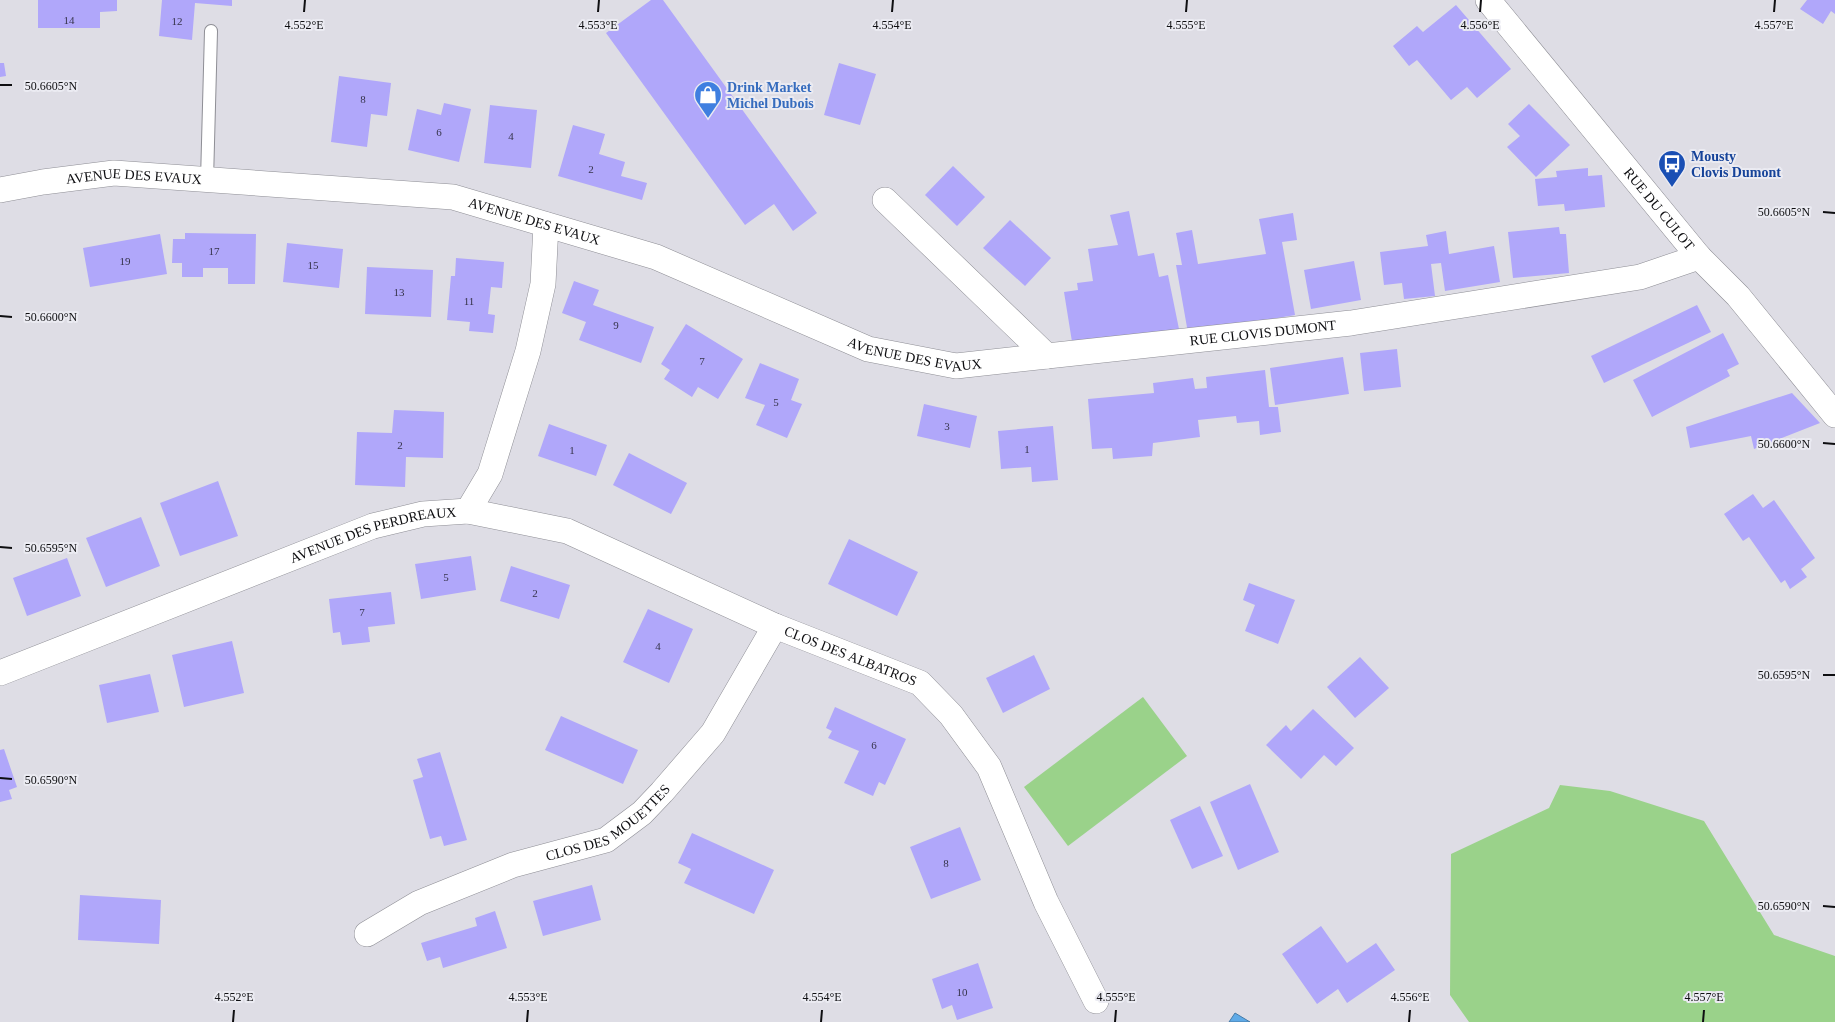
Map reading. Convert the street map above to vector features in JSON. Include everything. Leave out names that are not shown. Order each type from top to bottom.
[{"type":"street","name":"RUE DU CULOT","points":[[1488,0],[1699,257],[1738,296],[1835,415]]},
{"type":"street","name":"AVENUE DES EVAUX","points":[[0,190],[43,182],[114,173],[453,197],[656,257],[868,349],[956,366],[1047,356]]},
{"type":"street","points":[[885,200],[1047,356]]},
{"type":"street","name":"AVENUE DES PERDREAUX","points":[[0,673],[373,526],[423,514],[468,511],[490,474],[528,351],[543,284],[546,224]]},
{"type":"street","name":"RUE CLOVIS DUMONT","points":[[1047,356],[1351,323],[1640,276],[1699,257]]},
{"type":"street","name":"CLOS DES ALBATROS","points":[[468,511],[567,531],[775,626],[920,683],[951,715],[990,767],[1046,902],[1096,1001]]},
{"type":"street","name":"CLOS DES MOUETTES","points":[[367,934],[419,903],[513,865],[606,840],[642,813],[714,732],[775,626]]},
{"type":"lane","points":[[207,180],[211,31]]},
{"type":"green space","points":[[1143,697],[1187,756],[1068,846],[1024,787]]},
{"type":"green space","points":[[1560,785],[1610,791],[1704,821],[1774,935],[1835,956],[1835,1022],[1469,1022],[1450,995],[1451,854],[1549,808]]},
{"type":"water","points":[[1235,1013],[1250,1022],[1229,1022]]},
{"type":"building","points":[[38,0],[117,0],[117,11],[100,12],[100,28],[38,28]]},
{"type":"building","points":[[162,0],[232,0],[232,6],[195,3],[192,40],[159,36]]},
{"type":"building","name":"Drink Market Michel Dubois","points":[[651,0],[663,0],[817,213],[793,231],[774,204],[745,225],[606,33]]},
{"type":"building","points":[[1807,0],[1835,0],[1835,14],[1831,11],[1823,24],[1800,9]]},
{"type":"building","points":[[1456,5],[1511,69],[1477,98],[1467,87],[1451,100],[1417,60],[1409,66],[1393,46],[1417,26],[1423,32]]},
{"type":"building","points":[[0,63],[4,63],[6,76],[0,77]]},
{"type":"building","points":[[839,63],[876,74],[860,125],[824,115]]},
{"type":"building","points":[[339,76],[391,83],[387,116],[371,114],[367,147],[331,142]]},
{"type":"building","points":[[444,103],[471,109],[459,162],[408,150],[417,109],[441,115]]},
{"type":"building","points":[[1529,104],[1570,145],[1536,177],[1507,147],[1520,136],[1508,124]]},
{"type":"building","points":[[490,105],[537,110],[531,168],[484,163]]},
{"type":"building","points":[[573,125],[605,134],[599,154],[625,162],[621,176],[647,183],[642,200],[558,176]]},
{"type":"building","points":[[953,166],[985,197],[957,226],[925,195]]},
{"type":"building","points":[[1588,168],[1588,176],[1602,175],[1605,207],[1565,211],[1564,204],[1538,206],[1535,179],[1557,177],[1556,171]]},
{"type":"building","points":[[1129,211],[1138,256],[1154,253],[1159,277],[1168,275],[1179,329],[1073,348],[1064,292],[1078,290],[1077,283],[1093,281],[1088,249],[1118,245],[1110,215]]},
{"type":"building","points":[[1293,213],[1297,240],[1282,242],[1295,315],[1188,333],[1176,265],[1182,265],[1176,233],[1192,230],[1198,264],[1266,254],[1259,219]]},
{"type":"building","points":[[1010,220],[1051,258],[1025,286],[983,248]]},
{"type":"building","points":[[1559,227],[1560,234],[1566,234],[1569,273],[1513,278],[1508,232]]},
{"type":"building","points":[[1446,231],[1449,254],[1494,246],[1500,282],[1445,291],[1441,263],[1431,264],[1435,296],[1404,299],[1402,283],[1384,285],[1380,252],[1428,246],[1426,235]]},
{"type":"building","points":[[185,233],[256,234],[255,284],[228,284],[228,268],[203,268],[203,277],[182,277],[182,263],[172,263],[173,239],[185,239]]},
{"type":"building","points":[[160,234],[167,274],[90,287],[83,248]]},
{"type":"building","points":[[287,243],[343,249],[339,288],[283,282]]},
{"type":"building","points":[[456,258],[504,262],[502,288],[491,287],[488,314],[495,315],[493,333],[469,331],[470,322],[447,320],[451,276],[455,276]]},
{"type":"building","points":[[1354,261],[1361,300],[1311,309],[1304,270]]},
{"type":"building","points":[[367,267],[433,270],[431,317],[365,314]]},
{"type":"building","points":[[574,281],[599,290],[593,305],[654,327],[641,363],[579,340],[586,322],[562,313]]},
{"type":"building","points":[[1697,305],[1711,332],[1604,383],[1591,356]]},
{"type":"building","points":[[686,324],[743,359],[718,399],[698,387],[692,397],[664,379],[670,370],[661,364]]},
{"type":"building","points":[[1723,333],[1739,364],[1727,370],[1730,376],[1652,417],[1633,380]]},
{"type":"building","points":[[1397,349],[1401,387],[1364,391],[1360,353]]},
{"type":"building","points":[[1343,357],[1349,394],[1275,405],[1270,368]]},
{"type":"building","points":[[760,363],[799,379],[791,400],[802,404],[787,438],[756,425],[765,405],[745,398]]},
{"type":"building","points":[[1265,370],[1269,407],[1278,407],[1281,432],[1260,435],[1259,421],[1237,423],[1236,416],[1198,420],[1200,437],[1153,443],[1152,456],[1113,459],[1112,448],[1092,449],[1088,399],[1154,393],[1153,383],[1193,378],[1195,389],[1207,388],[1206,377]]},
{"type":"building","points":[[1792,393],[1820,423],[1754,449],[1751,436],[1690,448],[1686,427]]},
{"type":"building","points":[[924,404],[977,416],[970,448],[917,436]]},
{"type":"building","points":[[394,410],[444,412],[443,458],[406,457],[405,487],[355,485],[357,432],[392,433]]},
{"type":"building","points":[[549,424],[607,445],[596,476],[538,456]]},
{"type":"building","points":[[1053,426],[1058,480],[1032,482],[1031,467],[1001,469],[998,431]]},
{"type":"building","points":[[629,453],[687,483],[671,514],[613,485]]},
{"type":"building","points":[[218,481],[238,536],[180,556],[160,503]]},
{"type":"building","points":[[1753,494],[1763,508],[1774,500],[1815,558],[1801,569],[1807,577],[1790,589],[1785,580],[1781,583],[1749,537],[1743,541],[1724,514]]},
{"type":"building","points":[[141,517],[160,566],[106,587],[86,538]]},
{"type":"building","points":[[849,539],[918,572],[897,616],[828,584]]},
{"type":"building","points":[[471,556],[476,590],[421,599],[415,564]]},
{"type":"building","points":[[67,558],[81,596],[27,616],[13,578]]},
{"type":"building","points":[[511,566],[570,585],[559,619],[500,601]]},
{"type":"building","points":[[1249,583],[1295,600],[1278,644],[1245,631],[1255,605],[1243,600]]},
{"type":"building","points":[[391,592],[395,624],[368,627],[370,642],[342,645],[340,632],[333,633],[329,599]]},
{"type":"building","points":[[648,609],[693,629],[669,683],[623,662]]},
{"type":"building","points":[[232,641],[244,693],[184,707],[172,655]]},
{"type":"building","points":[[1034,655],[1050,689],[1003,713],[986,678]]},
{"type":"building","points":[[1360,657],[1389,688],[1355,718],[1327,687]]},
{"type":"building","points":[[150,674],[159,712],[107,723],[99,685]]},
{"type":"building","points":[[835,707],[906,739],[885,785],[879,782],[873,796],[844,783],[859,751],[828,738],[832,731],[826,728]]},
{"type":"building","points":[[1313,709],[1354,748],[1336,766],[1324,755],[1301,779],[1266,745],[1286,725],[1291,731]]},
{"type":"building","points":[[561,716],[638,750],[623,784],[545,750]]},
{"type":"building","points":[[4,749],[17,787],[9,790],[12,799],[0,802],[0,750]]},
{"type":"building","points":[[440,752],[467,840],[444,846],[441,836],[430,839],[413,780],[423,777],[417,759]]},
{"type":"building","points":[[1250,784],[1279,852],[1238,870],[1210,802]]},
{"type":"building","points":[[1200,806],[1223,856],[1192,869],[1170,820]]},
{"type":"building","points":[[960,827],[981,880],[931,899],[910,847]]},
{"type":"building","points":[[692,833],[774,870],[754,914],[684,883],[691,869],[678,863]]},
{"type":"building","points":[[592,885],[601,920],[543,936],[533,901]]},
{"type":"building","points":[[80,895],[161,900],[159,944],[78,940]]},
{"type":"building","points":[[495,911],[507,948],[443,968],[440,957],[427,961],[421,943],[477,926],[475,918]]},
{"type":"building","points":[[1321,926],[1347,963],[1376,943],[1395,970],[1347,1003],[1338,989],[1317,1004],[1282,954]]},
{"type":"building","points":[[978,963],[993,1008],[957,1020],[952,1005],[942,1009],[932,979]]},
{"type":"place","name":"Drink Market Michel Dubois","points":[[708,119]]},
{"type":"place","name":"Mousty Clovis Dumont","points":[[1672,188]]}]
